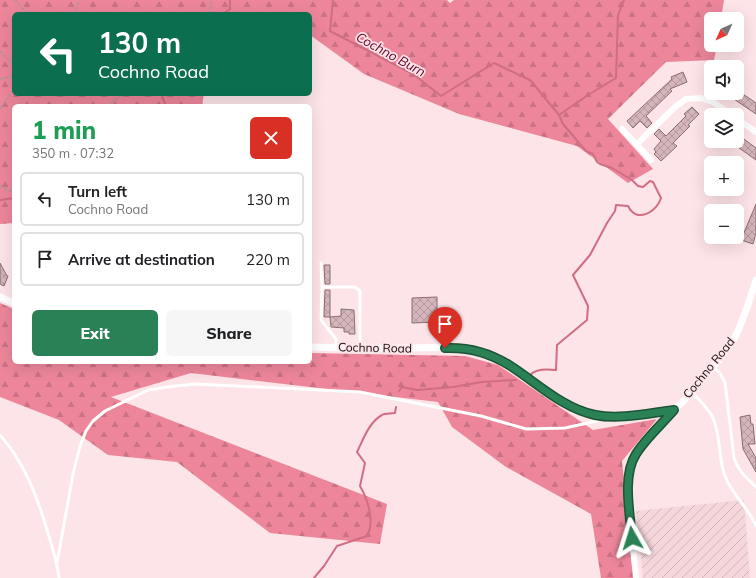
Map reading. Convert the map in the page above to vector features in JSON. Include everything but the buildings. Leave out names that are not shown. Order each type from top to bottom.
[{"type":"street","points":[[637,144],[675,107],[686,99],[701,98],[713,102],[722,108]]},
{"type":"street","points":[[744,124],[756,132]]},
{"type":"street","points":[[622,129],[651,160]]},
{"type":"street","name":"Cochno Road","points":[[312,347],[360,349],[458,348],[481,352],[508,365],[545,391],[566,403],[588,413],[601,416],[630,416],[674,410],[692,392],[713,367],[735,337],[756,281]]},
{"type":"street","points":[[0,297],[12,302]]},
{"type":"street","points":[[636,578],[628,486],[630,466],[640,448],[674,410]]},
{"type":"lane","points":[[321,263],[321,320],[336,339],[336,347]]},
{"type":"lane","points":[[322,287],[355,287],[360,292],[360,349]]},
{"type":"lane","points":[[713,367],[719,372],[725,382],[736,464],[743,474],[756,487]]},
{"type":"lane","points":[[57,563],[73,474],[80,446],[86,431],[93,421],[105,410],[148,390],[196,384],[360,392],[481,416],[526,429],[565,428],[597,421],[601,416]]},
{"type":"lane","points":[[692,392],[713,418],[725,478],[750,513],[756,526]]},
{"type":"lane","points":[[0,435],[21,464],[31,485],[57,563],[59,578]]},
{"type":"path","points":[[15,0],[25,12]]},
{"type":"path","points":[[75,12],[80,0]]},
{"type":"path","points":[[209,12],[212,0]]},
{"type":"path","points":[[0,50],[6,58],[12,62]]},
{"type":"path","points":[[0,79],[12,76]]},
{"type":"path","points":[[0,109],[12,92]]},
{"type":"path","points":[[110,104],[120,96]]},
{"type":"path","points":[[0,186],[10,191],[12,190]]},
{"type":"shaded area","points":[[744,500],[750,578],[643,578],[636,511]]},
{"type":"green space","points":[[0,0],[447,0],[450,3],[454,0],[724,0],[722,12],[704,12],[704,52],[716,52],[714,60],[666,62],[608,119],[653,169],[628,183],[577,146],[459,114],[364,74],[312,36],[312,12],[12,12],[12,96],[204,96],[202,104],[12,104],[12,223],[0,224]]},
{"type":"green space","points":[[0,303],[12,308],[12,364],[312,364],[312,353],[465,356],[498,365],[593,430],[657,419],[622,461],[634,578],[601,578],[591,514],[506,467],[452,427],[438,402],[191,373],[111,397],[387,504],[380,544],[270,533],[177,462],[108,455],[59,420],[0,397]]},
{"type":"waterway","name":"Cochno Burn","points":[[226,12],[230,9],[230,0]]},
{"type":"waterway","name":"Cochno Burn","points":[[333,0],[330,31],[413,74],[441,96],[494,63],[530,80],[559,115],[616,78],[618,15],[624,0]]},
{"type":"waterway","name":"Cochno Burn","points":[[162,96],[165,104]]},
{"type":"waterway","points":[[530,375],[539,370],[556,370],[557,345],[587,320],[588,306],[573,275],[590,255],[615,211],[616,205],[628,206],[635,214],[642,215],[646,214],[658,205],[661,198],[653,182],[650,181],[643,187],[638,186],[632,180],[612,168],[597,162],[593,154],[586,151],[563,124],[559,115]]},
{"type":"waterway","name":"Cochno Burn","points":[[0,200],[12,198]]},
{"type":"waterway","points":[[399,391],[402,387],[417,390],[453,387],[482,382],[516,380]]},
{"type":"waterway","points":[[314,578],[337,546],[367,536],[370,524],[370,511],[360,486],[365,463],[357,452],[373,422],[383,414],[395,413],[396,407]]},
{"type":"route","points":[[445,348],[458,348],[481,352],[494,357],[545,391],[566,403],[594,415],[630,416],[674,410],[643,444],[636,453],[630,466],[628,486],[632,538]]}]
